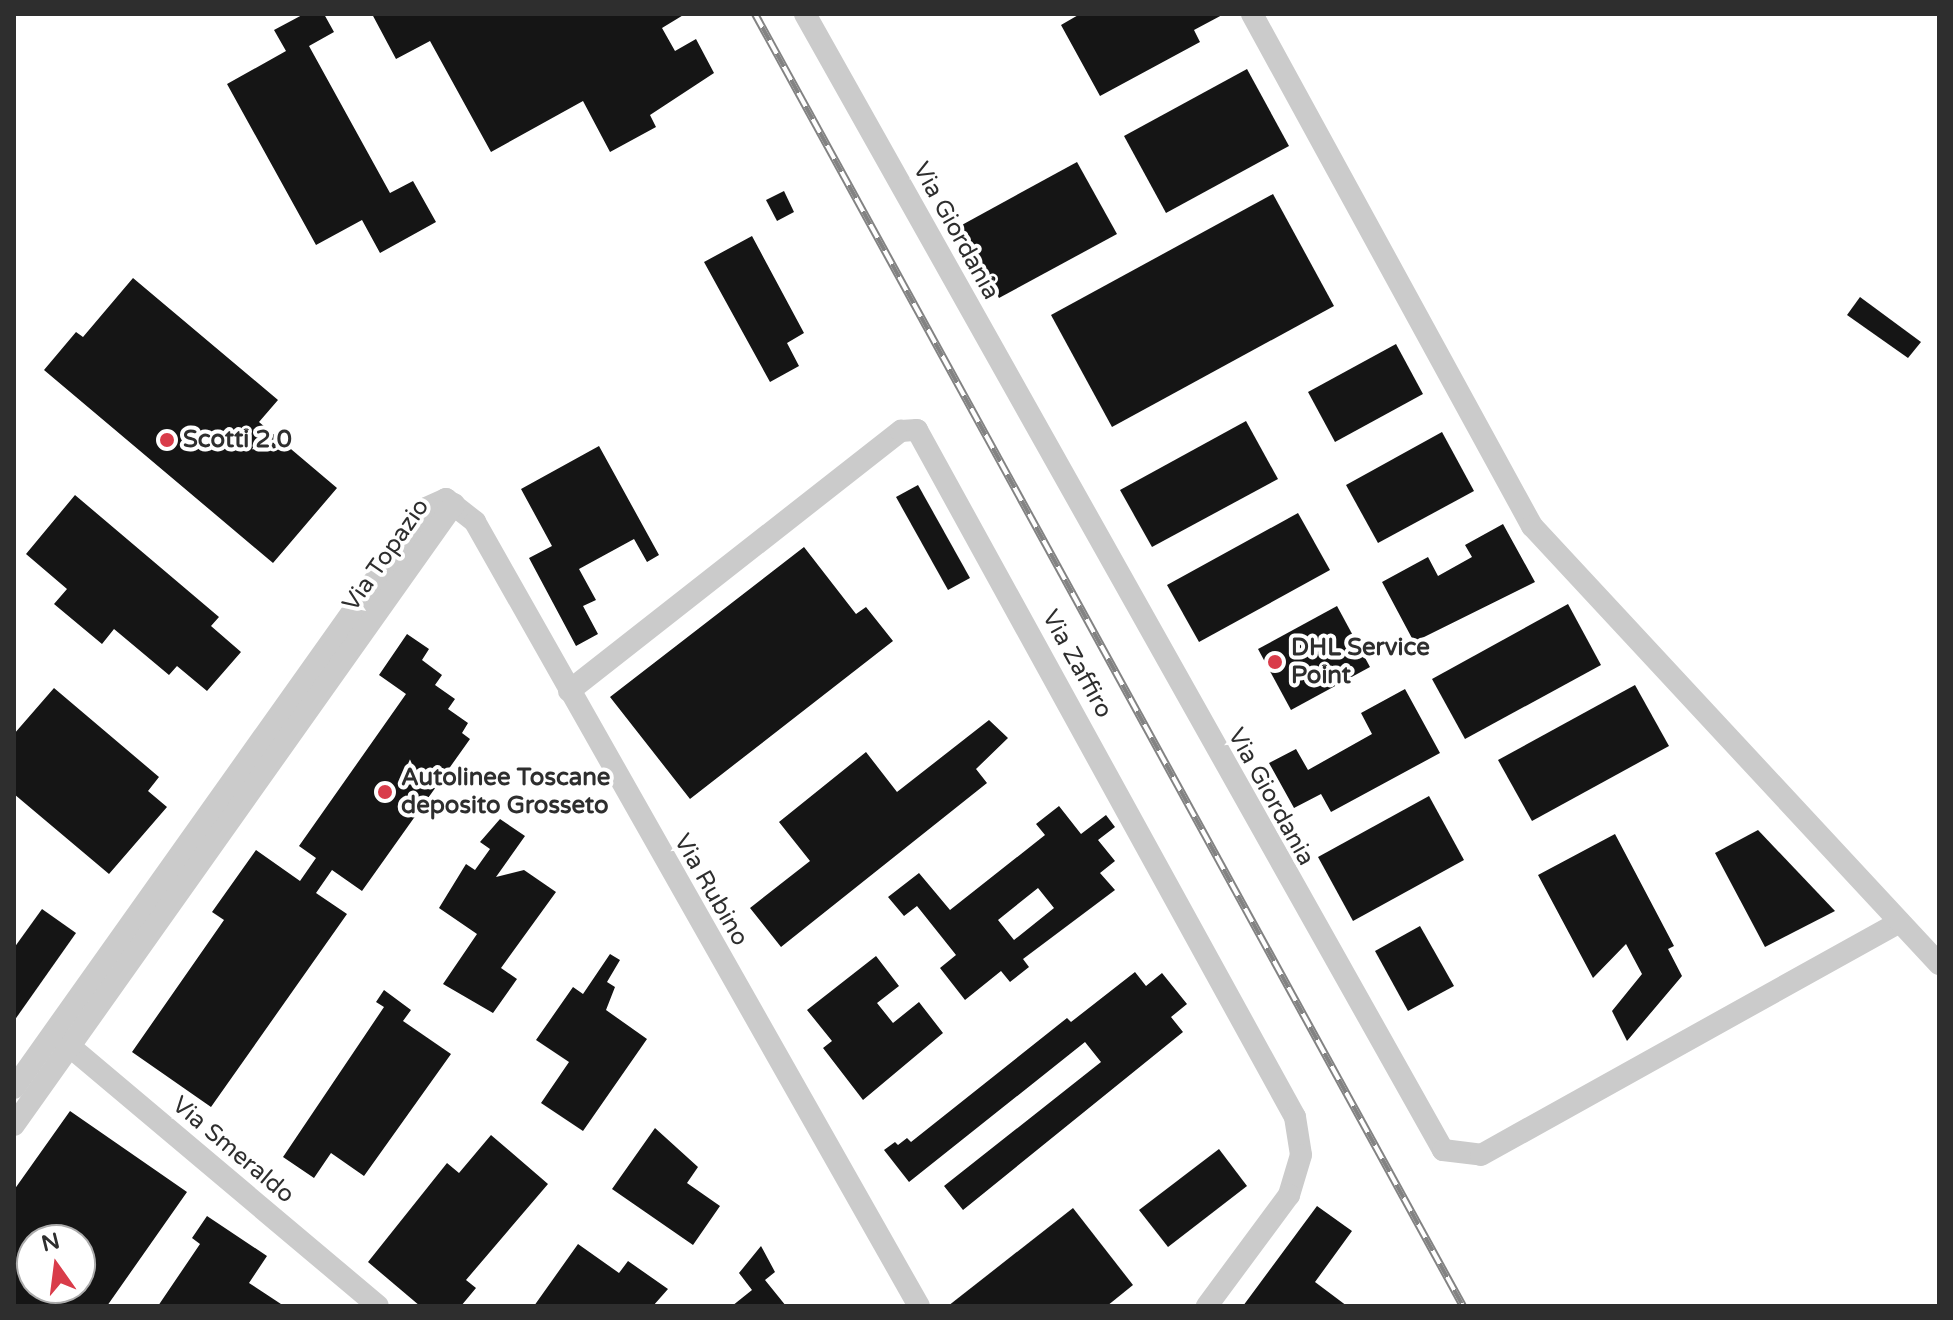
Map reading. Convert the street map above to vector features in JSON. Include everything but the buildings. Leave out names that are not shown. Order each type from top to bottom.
[{"type":"street","name":"Via Giordania","points":[[805,14],[1443,1150],[1481,1155],[1900,922]]},
{"type":"street","points":[[1252,14],[1532,526],[1939,964]]},
{"type":"street","name":"Via Zaffiro","points":[[569,691],[901,431],[917,430],[1295,1117],[1301,1155],[1289,1195],[1207,1306]]},
{"type":"street","name":"Via Rubino","points":[[454,504],[475,522],[919,1306]]},
{"type":"street","name":"Via Topazio","points":[[14,1125],[62,1040],[454,504]]},
{"type":"street","name":"Via Topazio","points":[[14,1088],[62,1040]]},
{"type":"street","name":"Via Smeraldo","points":[[62,1040],[378,1306]]},
{"type":"railway","points":[[755,14],[1463,1306]]},
{"type":"place","name":"Scotti 2.0","points":[[167,440]]},
{"type":"place","name":"DHL Service Point","points":[[1275,662]]},
{"type":"place","name":"Autolinee Toscane deposito Grosseto","points":[[385,792]]}]
